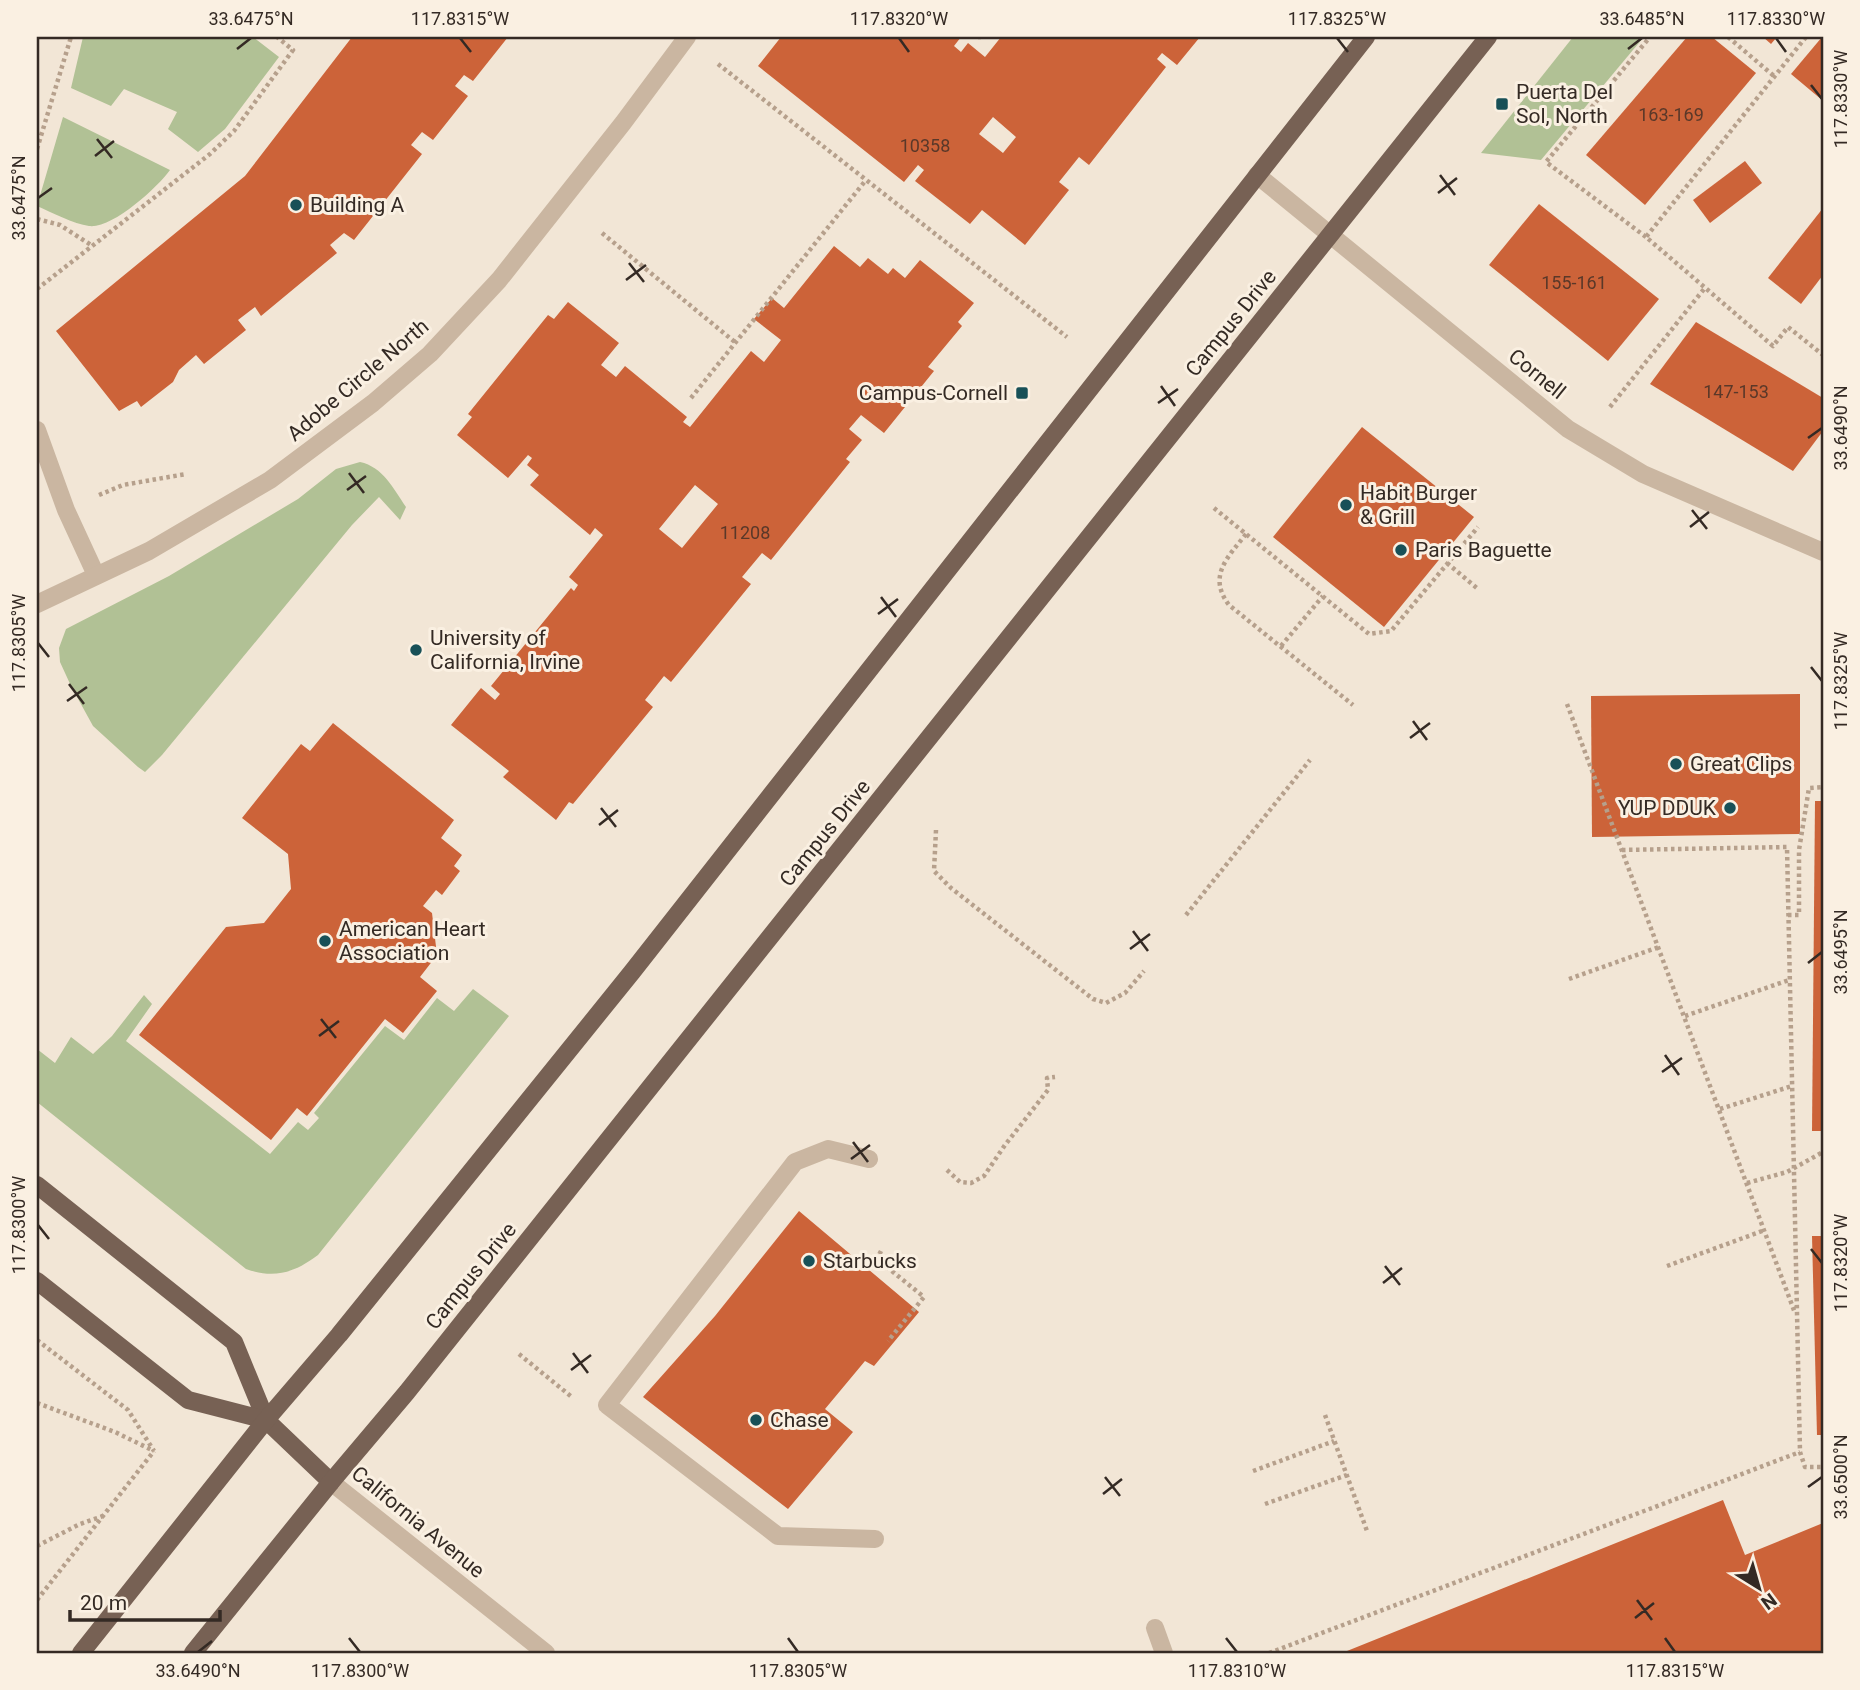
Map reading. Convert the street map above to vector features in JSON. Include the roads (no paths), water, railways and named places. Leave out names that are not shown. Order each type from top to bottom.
[{"type":"main road","points":[[81,1653],[266,1420],[339,1335],[632,972],[1366,37]]},
{"type":"main road","name":"Campus Drive","points":[[194,1653],[407,1392],[1488,37]]},
{"type":"main road","name":"California Avenue","points":[[37,1185],[234,1342],[266,1420],[331,1482]]},
{"type":"main road","name":"California Avenue","points":[[37,1281],[188,1399],[266,1420]]},
{"type":"street","name":"Adobe Circle North","points":[[37,604],[149,551],[270,480],[373,402],[430,354],[499,280],[687,37]]},
{"type":"street","name":"Cornell","points":[[1257,175],[1568,429],[1643,474],[1823,552]]},
{"type":"street","points":[[37,430],[66,510],[96,575]]},
{"type":"street","points":[[869,1159],[828,1149],[795,1162],[607,1405],[778,1536],[875,1539]]},
{"type":"street","name":"California Avenue","points":[[331,1482],[546,1653]]},
{"type":"street","points":[[1155,1628],[1164,1653]]},
{"type":"place","name":"Puerta Del Sol, North","points":[[1502,104]]},
{"type":"place","name":"Building A","points":[[296,205]]},
{"type":"place","name":"Campus-Cornell","points":[[1022,393]]},
{"type":"place","name":"Habit Burger & Grill","points":[[1346,505]]},
{"type":"place","name":"Paris Baguette","points":[[1401,550]]},
{"type":"place","name":"University of California, Irvine","points":[[416,650]]},
{"type":"place","name":"Great Clips","points":[[1676,764]]},
{"type":"place","name":"YUP DDUK","points":[[1730,808]]},
{"type":"place","name":"American Heart Association","points":[[325,941]]},
{"type":"place","name":"Starbucks","points":[[809,1261]]},
{"type":"place","name":"Chase","points":[[756,1420]]}]
